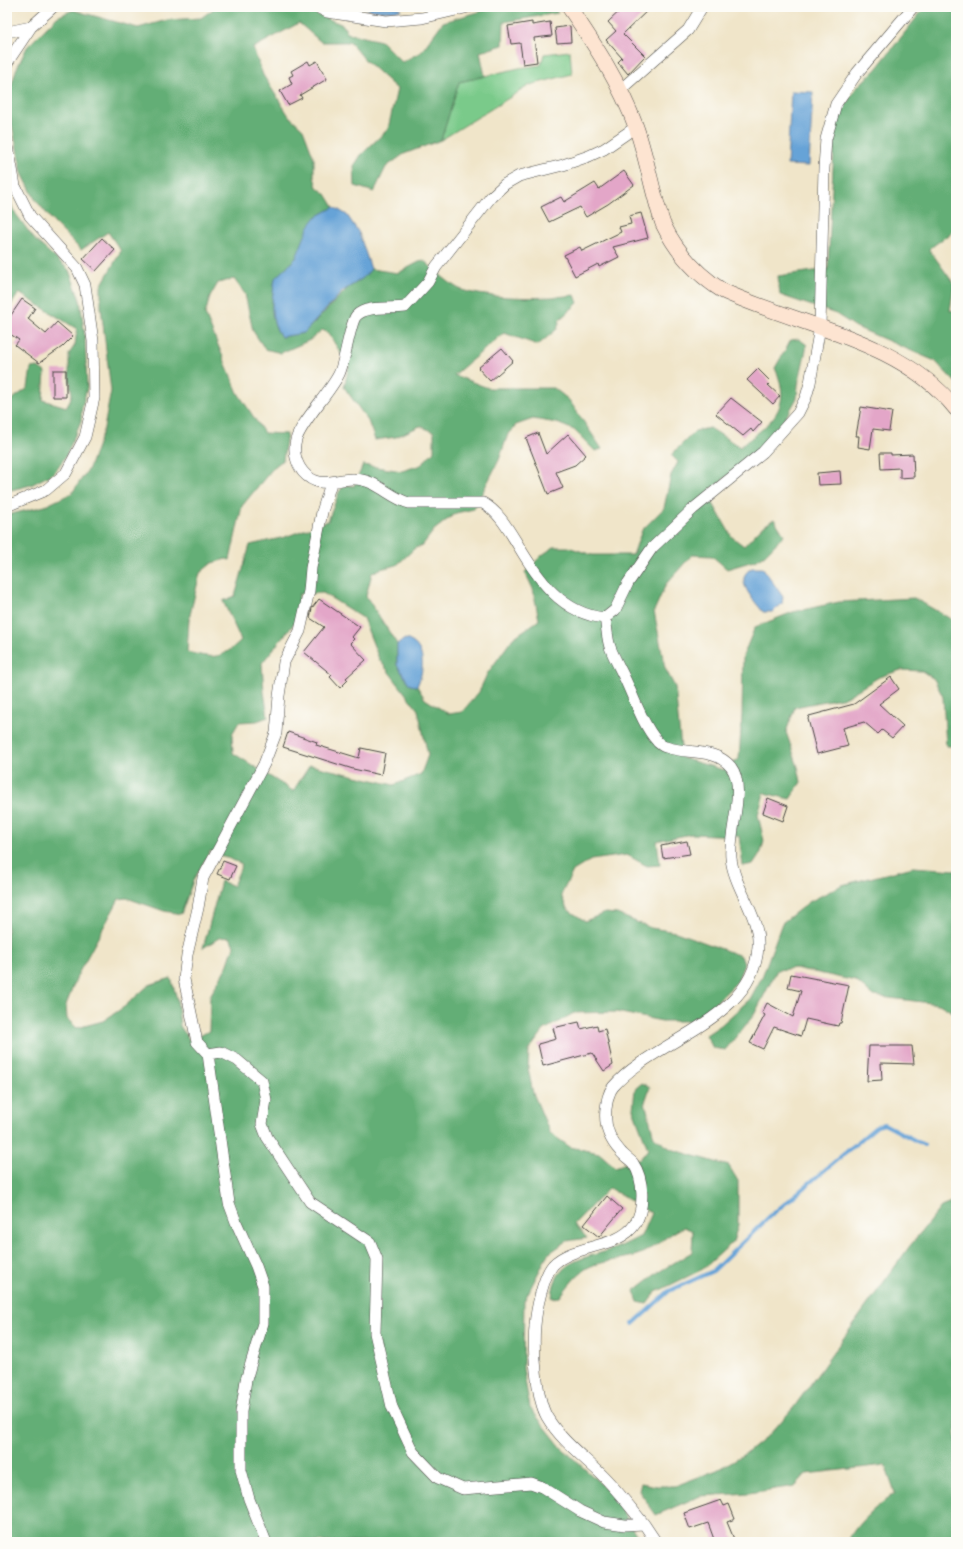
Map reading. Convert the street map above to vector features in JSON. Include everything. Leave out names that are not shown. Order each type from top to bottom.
[{"type":"street","points":[[7,64],[31,27],[53,7]]},
{"type":"street","points":[[317,7],[327,12],[386,21],[422,18],[469,7]]},
{"type":"street","points":[[569,7],[604,58],[620,90],[636,127],[663,224],[670,239],[692,268],[706,280],[723,291],[868,346],[913,370],[944,394],[956,409]]},
{"type":"street","points":[[620,90],[688,30],[702,7]]},
{"type":"street","points":[[636,127],[604,149],[589,156],[563,165],[519,176],[505,184],[491,197],[436,267],[428,282],[405,307],[363,310],[355,317],[340,373],[326,396],[305,424],[296,440],[295,452],[298,464],[304,473],[315,480],[331,483],[354,478],[372,482],[399,500],[409,503],[483,503],[491,508],[506,525],[530,566],[548,590],[565,604],[590,617],[605,618],[615,610],[628,583],[652,548],[693,509],[764,452],[798,413],[806,397],[810,382],[820,327],[824,168],[826,139],[834,110],[846,87],[913,7]]},
{"type":"street","points":[[7,32],[31,27]]},
{"type":"street","points":[[7,140],[15,186],[30,216],[77,268],[85,285],[93,341],[94,398],[85,437],[66,473],[46,490],[7,506]]},
{"type":"street","points":[[266,1542],[248,1499],[241,1470],[241,1412],[246,1380],[263,1323],[263,1286],[229,1203],[208,1054],[197,1042],[184,979],[187,955],[198,908],[203,878],[264,764],[276,733],[284,662],[300,631],[309,591],[311,568],[322,512],[331,483]]},
{"type":"street","points":[[605,618],[610,648],[642,714],[657,741],[664,747],[710,754],[729,765],[737,777],[737,794],[731,836],[731,860],[757,930],[758,948],[751,977],[738,996],[724,1009],[631,1071],[612,1089],[608,1098],[605,1121],[610,1139],[633,1164],[640,1178],[640,1212],[635,1224],[628,1232],[602,1244],[563,1257],[551,1267],[537,1306],[534,1338],[535,1353],[541,1398],[546,1416],[572,1448],[600,1473],[644,1524],[656,1542]]},
{"type":"street","points":[[208,1054],[221,1052],[237,1060],[262,1081],[266,1100],[262,1124],[267,1137],[310,1202],[370,1242],[377,1259],[376,1333],[392,1407],[413,1452],[438,1478],[463,1489],[531,1483],[542,1487],[580,1511],[604,1522],[625,1525],[644,1524]]},
{"type":"green space","points":[[216,7],[299,7],[343,25],[347,33],[381,41],[402,62],[421,52],[443,22],[496,7],[553,7],[558,13],[504,22],[503,45],[480,52],[485,76],[459,82],[441,140],[404,154],[386,167],[374,192],[355,186],[354,166],[361,155],[388,129],[397,89],[366,61],[350,42],[321,42],[299,23],[253,48],[263,75],[289,116],[303,129],[314,158],[314,177],[317,187],[326,194],[334,207],[316,217],[296,258],[275,278],[272,309],[274,323],[281,337],[304,333],[348,288],[363,278],[371,269],[398,273],[423,260],[448,281],[462,290],[502,297],[549,297],[575,295],[578,303],[560,319],[557,329],[538,345],[504,333],[454,375],[488,388],[554,388],[569,400],[602,449],[595,451],[574,430],[557,423],[533,419],[516,425],[508,434],[499,460],[474,509],[456,513],[434,530],[422,546],[415,548],[397,565],[380,569],[372,573],[366,596],[397,644],[397,665],[410,685],[417,686],[425,699],[449,714],[462,712],[479,692],[487,674],[513,638],[539,620],[533,589],[525,572],[542,555],[554,547],[568,547],[592,555],[633,555],[642,530],[664,508],[671,475],[678,462],[671,455],[695,431],[710,428],[740,447],[761,430],[776,414],[780,405],[782,394],[775,368],[791,340],[799,339],[807,345],[798,385],[797,398],[767,443],[707,493],[732,537],[744,546],[760,529],[774,519],[784,535],[765,555],[757,560],[727,569],[712,556],[692,555],[666,584],[654,611],[665,668],[675,687],[682,758],[724,770],[739,759],[742,715],[743,656],[755,627],[793,612],[839,602],[914,598],[956,622],[956,746],[946,746],[943,697],[934,679],[922,671],[901,670],[879,677],[846,697],[795,707],[786,732],[798,767],[801,782],[790,799],[764,793],[758,815],[764,841],[761,852],[753,864],[743,866],[739,836],[691,834],[657,841],[660,865],[647,866],[627,855],[591,860],[573,871],[561,895],[567,909],[585,921],[605,913],[617,914],[651,928],[676,932],[741,956],[744,964],[737,982],[709,1009],[689,1021],[662,1021],[616,1012],[574,1013],[544,1030],[529,1050],[528,1068],[533,1093],[550,1133],[570,1147],[599,1153],[615,1167],[641,1158],[648,1149],[633,1109],[635,1089],[642,1083],[650,1087],[645,1102],[654,1137],[671,1149],[729,1166],[738,1181],[738,1225],[733,1242],[703,1269],[656,1292],[647,1304],[638,1302],[634,1291],[657,1273],[692,1252],[693,1231],[684,1227],[640,1254],[587,1268],[575,1278],[560,1297],[552,1298],[554,1285],[559,1275],[565,1268],[583,1258],[616,1248],[641,1236],[651,1213],[609,1188],[574,1224],[587,1238],[567,1241],[548,1254],[524,1301],[523,1369],[530,1408],[561,1447],[611,1493],[641,1542],[7,1542],[7,515],[45,506],[72,493],[89,468],[104,428],[111,391],[101,307],[101,286],[121,251],[108,232],[81,250],[55,224],[35,199],[22,173],[7,101],[16,70],[27,47],[57,17],[73,10],[138,28],[167,20],[201,18]],"holes":[[[234,279],[245,294],[253,331],[265,349],[281,353],[310,340],[322,330],[328,333],[349,366],[344,387],[368,421],[375,440],[396,437],[420,426],[434,432],[434,451],[421,465],[402,471],[363,465],[354,486],[344,485],[339,492],[328,521],[285,537],[250,545],[235,596],[223,601],[241,640],[222,655],[203,656],[187,652],[189,619],[200,573],[212,563],[226,559],[230,560],[242,506],[274,467],[283,460],[287,434],[264,433],[238,393],[205,314],[210,297],[218,283]],[[323,593],[363,618],[379,659],[418,710],[428,755],[421,774],[394,785],[310,765],[293,791],[233,753],[232,734],[239,722],[257,721],[268,717],[264,692],[262,663],[297,620],[299,594]],[[210,851],[242,864],[233,886],[221,881],[203,948],[219,938],[230,937],[234,946],[228,964],[210,996],[209,1031],[190,1041],[180,1026],[177,999],[171,978],[149,985],[124,1007],[103,1021],[77,1028],[67,1019],[66,1005],[78,974],[119,899],[127,898],[164,911],[181,914],[193,881]]]},
{"type":"green space","points":[[925,7],[949,7],[956,11],[956,229],[929,249],[954,284],[950,311],[956,310],[956,383],[935,361],[856,327],[836,314],[780,295],[778,276],[828,269],[835,127],[846,104],[856,88],[876,69]]},
{"type":"green space","points":[[570,51],[572,74],[530,85],[441,140],[459,82],[519,68],[541,65],[544,54]]},
{"type":"green space","points":[[7,187],[13,210],[35,240],[69,270],[80,300],[85,337],[87,388],[82,407],[81,421],[66,456],[54,473],[31,485],[7,491],[7,403],[28,388],[31,368],[38,367],[45,372],[43,400],[67,407],[72,395],[69,376],[69,354],[75,345],[77,329],[19,293],[7,311]]},
{"type":"green space","points":[[913,867],[956,870],[956,1014],[939,1004],[873,996],[856,981],[795,968],[777,970],[754,1015],[725,1050],[713,1048],[706,1035],[721,1025],[750,999],[762,977],[782,923],[809,902],[842,885]]},
{"type":"green space","points":[[951,1203],[956,1203],[956,1542],[847,1542],[856,1527],[874,1509],[895,1493],[885,1465],[806,1474],[795,1486],[749,1493],[700,1496],[656,1515],[639,1491],[641,1483],[657,1486],[675,1486],[717,1470],[748,1452],[769,1435],[794,1407],[909,1247],[941,1207]]},
{"type":"water","points":[[362,7],[399,7],[401,10],[376,11]]},
{"type":"water","points":[[791,91],[813,92],[809,166],[787,165]]},
{"type":"water","points":[[334,207],[347,215],[359,233],[371,269],[363,278],[343,291],[304,333],[281,337],[274,323],[272,309],[275,278],[296,258],[309,226],[316,217]]},
{"type":"water","points":[[752,568],[763,568],[783,597],[782,604],[772,612],[763,612],[750,596],[744,584],[746,573]]},
{"type":"water","points":[[405,639],[417,646],[422,658],[420,680],[417,686],[410,685],[397,665],[397,644]]},
{"type":"building","points":[[624,7],[651,7],[623,34],[645,56],[628,74],[618,62],[622,58],[606,40],[616,31],[608,22]]},
{"type":"building","points":[[532,22],[532,25],[550,22],[552,36],[534,38],[537,62],[523,64],[520,43],[511,44],[508,26]]},
{"type":"building","points":[[570,26],[571,42],[557,43],[555,28]]},
{"type":"building","points":[[308,61],[310,65],[317,61],[327,79],[300,95],[302,98],[288,105],[280,91],[292,84],[289,77],[293,75],[291,71]]},
{"type":"building","points":[[624,171],[634,185],[608,204],[586,217],[580,207],[549,222],[541,207],[561,197],[564,202],[595,183],[599,189]]},
{"type":"building","points":[[641,213],[648,238],[613,247],[619,257],[599,267],[598,264],[575,276],[564,255],[580,247],[582,251],[621,232],[619,227],[631,224],[629,216]]},
{"type":"building","points":[[102,238],[115,250],[96,271],[83,259]]},
{"type":"building","points":[[22,299],[35,308],[28,319],[46,334],[57,322],[73,336],[62,347],[39,363],[15,345],[19,340],[7,332],[7,321]]},
{"type":"building","points":[[502,348],[513,361],[490,381],[478,368]]},
{"type":"building","points":[[758,369],[771,382],[768,385],[780,396],[773,404],[747,380]]},
{"type":"building","points":[[53,370],[66,370],[66,397],[53,397]]},
{"type":"building","points":[[731,398],[762,422],[753,432],[751,429],[743,436],[716,414]]},
{"type":"building","points":[[861,407],[892,412],[889,431],[873,429],[870,449],[858,447],[859,436],[856,436]]},
{"type":"building","points":[[538,433],[546,454],[568,434],[586,455],[575,465],[556,472],[563,488],[548,494],[526,438]]},
{"type":"building","points":[[880,453],[891,453],[891,455],[913,454],[914,477],[900,478],[900,468],[881,469]]},
{"type":"building","points":[[840,471],[841,484],[818,485],[817,473]]},
{"type":"building","points":[[319,599],[360,627],[352,637],[354,639],[350,643],[366,660],[346,678],[348,680],[340,688],[330,677],[332,675],[304,652],[324,627],[310,618],[312,608]]},
{"type":"building","points":[[891,677],[899,689],[879,704],[903,726],[892,738],[882,730],[878,734],[864,722],[843,728],[848,746],[817,754],[808,719],[809,716],[854,704]]},
{"type":"building","points":[[288,732],[317,742],[316,745],[359,758],[361,748],[385,753],[381,775],[353,769],[283,747]]},
{"type":"building","points":[[768,798],[788,806],[783,821],[763,813]]},
{"type":"building","points":[[687,841],[690,854],[663,858],[661,846]]},
{"type":"building","points":[[223,861],[236,866],[230,879],[217,874]]},
{"type":"building","points":[[791,974],[849,985],[841,1023],[839,1023],[838,1026],[806,1019],[801,1036],[774,1027],[763,1049],[750,1043],[765,1015],[762,1013],[767,1003],[793,1017],[801,991],[788,988]]},
{"type":"building","points":[[579,1022],[581,1029],[597,1025],[598,1031],[605,1029],[613,1065],[604,1071],[592,1053],[543,1066],[538,1044],[556,1039],[553,1028]]},
{"type":"building","points":[[869,1046],[912,1046],[914,1064],[881,1063],[882,1080],[867,1081]]},
{"type":"building","points":[[607,1196],[622,1209],[599,1237],[584,1225]]},
{"type":"building","points":[[721,1500],[724,1506],[729,1504],[735,1519],[727,1522],[734,1539],[726,1542],[715,1542],[708,1523],[690,1529],[684,1513]]},
{"type":"waterway","points":[[633,1324],[669,1291],[713,1271],[769,1217],[877,1126],[884,1124],[924,1145]]}]
